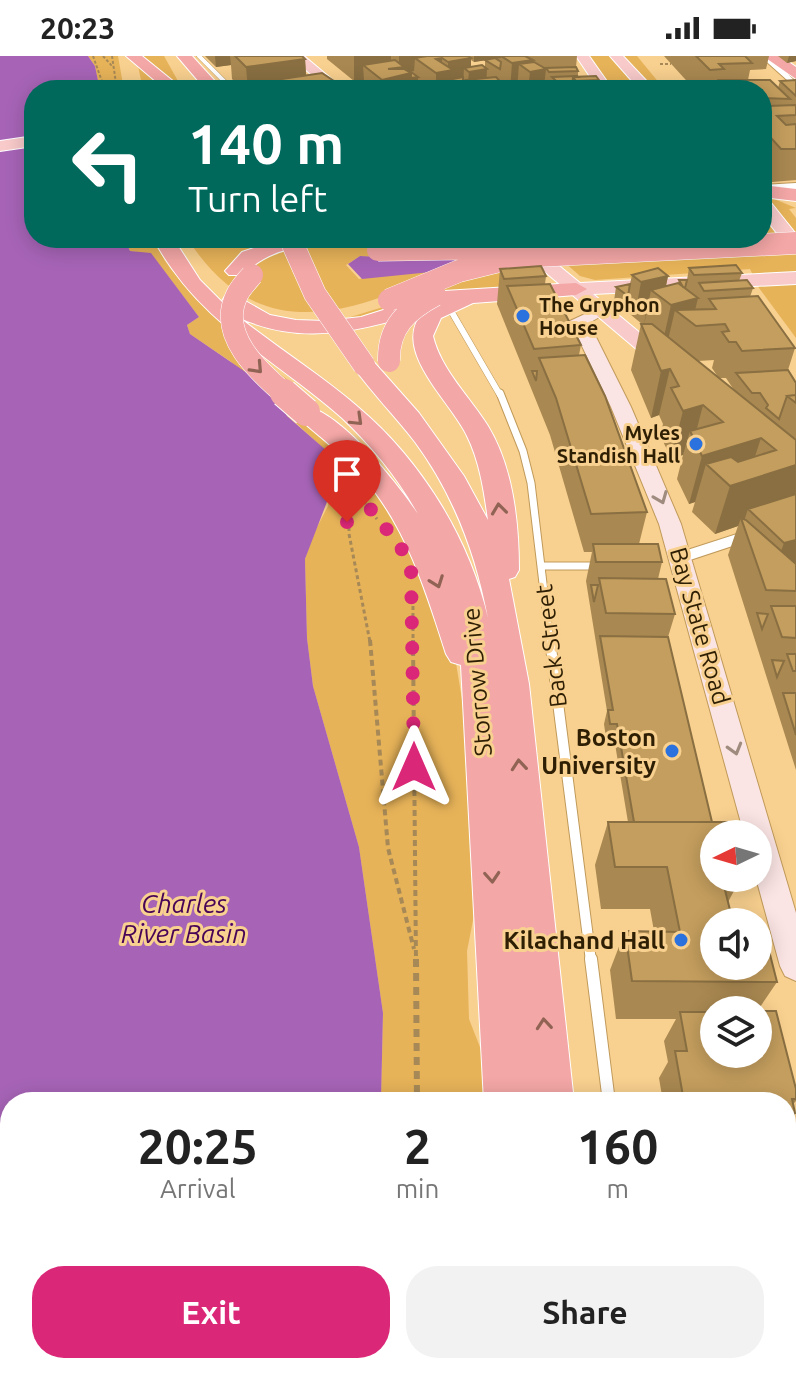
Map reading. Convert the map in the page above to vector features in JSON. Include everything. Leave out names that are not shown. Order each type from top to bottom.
[{"type":"highway","points":[[127,56],[131,79]]},
{"type":"highway","points":[[133,56],[162,80]]},
{"type":"highway","points":[[170,56],[185,80]]},
{"type":"highway","points":[[184,56],[206,80]]},
{"type":"highway","points":[[770,56],[796,74]]},
{"type":"highway","points":[[772,236],[796,235]]},
{"type":"highway","points":[[772,245],[796,245]]},
{"type":"highway","name":"Storrow Drive","points":[[168,248],[196,289],[240,329],[353,415],[421,497],[454,556],[469,598],[482,715],[506,1092]]},
{"type":"highway","points":[[189,248],[238,308],[258,318],[296,327],[359,324],[434,300],[576,289]]},
{"type":"highway","points":[[267,248],[242,262],[244,273],[235,301],[234,333],[253,365],[362,460],[402,510],[430,562],[482,715]]},
{"type":"highway","name":"Storrow Drive","points":[[294,248],[315,294],[364,365],[436,453],[473,518],[492,570],[502,615],[550,1092]]},
{"type":"highway","points":[[244,273],[299,255],[504,248]]},
{"type":"highway","points":[[230,296],[259,310],[302,316],[354,311],[459,271],[499,260],[611,248]]},
{"type":"highway","points":[[405,413],[389,361],[388,341],[398,322],[415,306],[454,285],[510,268],[619,248]]},
{"type":"highway","points":[[459,300],[427,321],[423,343],[468,413],[488,457],[505,560],[502,615]]},
{"type":"main road","points":[[296,56],[325,80]]},
{"type":"main road","points":[[582,56],[599,80]]},
{"type":"main road","points":[[605,56],[624,80]]},
{"type":"main road","points":[[616,56],[639,80]]},
{"type":"main road","points":[[0,146],[24,142]]},
{"type":"main road","points":[[775,195],[796,245]]},
{"type":"main road","points":[[526,248],[687,382]]},
{"type":"main road","points":[[722,248],[761,301]]},
{"type":"main road","points":[[576,289],[796,278]]},
{"type":"street","points":[[764,56],[796,86]]},
{"type":"street","name":"Bay State Road","points":[[602,311],[579,321],[663,502],[796,966]]},
{"type":"street","points":[[679,564],[796,520]]},
{"type":"lane","points":[[199,56],[223,80]]},
{"type":"lane","name":"Back Street","points":[[459,300],[474,347],[516,432],[536,503],[541,566],[608,1092]]},
{"type":"lane","points":[[541,566],[618,567]]},
{"type":"path","points":[[93,56],[103,80]]},
{"type":"path","points":[[103,56],[114,68]]},
{"type":"path","points":[[112,56],[116,80]]},
{"type":"path","points":[[660,64],[671,64]]},
{"type":"path","points":[[343,470],[382,524]]},
{"type":"path","points":[[349,482],[345,501],[347,522],[368,619],[388,849],[401,908],[416,953]]},
{"type":"path","points":[[413,585],[417,1092]]},
{"type":"shaded area","points":[[88,56],[118,56],[122,80],[98,80],[95,66]]},
{"type":"shaded area","points":[[136,56],[164,56],[177,80],[141,80]]},
{"type":"shaded area","points":[[588,56],[637,56],[657,80],[606,80]]},
{"type":"shaded area","points":[[772,198],[796,208],[789,209],[796,218],[796,338],[759,288],[750,269],[595,280],[580,276],[548,248],[772,248]]},
{"type":"shaded area","points":[[129,248],[158,248],[190,293],[256,356],[288,380],[348,459],[380,495],[413,548],[456,663],[469,742],[476,905],[467,951],[469,1019],[485,1060],[487,1092],[381,1092],[383,1013],[359,847],[313,686],[307,638],[305,559],[311,539],[328,506],[332,483],[327,452],[230,361],[190,334],[187,325],[199,317],[151,254],[130,251]]},
{"type":"shaded area","points":[[194,248],[432,248],[498,252],[457,260],[360,256],[346,265],[359,279],[520,265],[542,284],[359,320],[344,319],[393,304],[384,296],[325,311],[298,312],[273,308],[249,299],[206,264]]},
{"type":"water","name":"Charles River Basin","points":[[0,56],[88,56],[95,66],[98,80],[24,80],[24,248],[129,248],[130,251],[151,253],[199,317],[187,325],[190,334],[247,373],[279,400],[287,416],[327,451],[330,494],[305,559],[307,638],[313,686],[359,847],[383,1013],[381,1092],[0,1092]]},
{"type":"water","points":[[529,248],[570,248],[431,272],[362,279],[348,264],[360,256],[433,260],[506,254]]},
{"type":"building","points":[[235,56],[302,56],[305,59],[246,67]]},
{"type":"building","points":[[427,56],[471,58],[448,62],[442,58],[436,59],[453,70],[436,73],[415,58]]},
{"type":"building","points":[[501,56],[525,56],[533,60],[512,63]]},
{"type":"building","points":[[696,56],[745,56],[752,63],[719,64],[724,69],[710,70]]},
{"type":"building","points":[[495,58],[501,62],[500,69],[485,60]]},
{"type":"building","points":[[395,60],[404,67],[388,69],[405,69],[411,73],[382,80],[363,65]]},
{"type":"building","points":[[534,62],[546,69],[530,72],[519,64]]},
{"type":"building","points":[[482,65],[487,69],[469,72],[464,68]]},
{"type":"building","points":[[576,67],[578,71],[549,72],[546,68]]},
{"type":"building","points":[[322,73],[332,80],[275,80]]},
{"type":"building","points":[[577,76],[578,77],[573,77],[573,80],[555,80],[552,77]]},
{"type":"building","points":[[596,76],[599,80],[575,80],[573,77]]},
{"type":"building","points":[[496,77],[499,80],[466,80]]},
{"type":"building","points":[[796,80],[796,96],[780,81]]},
{"type":"building","points":[[772,82],[790,99],[772,98]]},
{"type":"building","points":[[796,105],[796,115],[777,116],[786,125],[796,124],[796,149],[781,149],[772,139],[772,106]]},
{"type":"building","points":[[736,265],[742,273],[694,275],[689,268]]},
{"type":"building","points":[[541,266],[546,276],[504,279],[500,269]]},
{"type":"building","points":[[658,268],[668,276],[641,282],[632,275]]},
{"type":"building","points":[[747,280],[753,288],[704,291],[699,283]]},
{"type":"building","points":[[678,283],[698,298],[671,305],[651,290]]},
{"type":"building","points":[[550,284],[581,345],[534,349],[507,286]]},
{"type":"building","points":[[630,284],[628,296],[616,287]]},
{"type":"building","points":[[758,296],[795,348],[742,351],[736,342],[729,342],[722,332],[729,331],[725,324],[696,326],[675,310],[716,309],[709,299]]},
{"type":"building","points":[[648,301],[646,311],[637,304],[644,302]]},
{"type":"building","points":[[641,324],[652,324],[796,440],[796,465],[730,486],[706,464],[731,457],[738,462],[776,450],[761,438],[702,456],[690,431],[723,422],[703,405],[683,411],[671,388],[679,386],[670,369],[661,371]]},
{"type":"building","points":[[585,355],[605,396],[647,512],[591,514],[556,398],[539,358]]},
{"type":"building","points":[[788,370],[796,383],[796,395],[787,396],[779,419],[766,408],[768,405],[760,393],[752,393],[736,373]]},
{"type":"building","points":[[796,494],[796,540],[784,543],[748,509]]},
{"type":"building","points":[[741,518],[796,564],[796,591],[766,590]]},
{"type":"building","points":[[593,544],[658,544],[662,562],[596,562]]},
{"type":"building","points":[[599,578],[666,579],[675,614],[606,613]]},
{"type":"building","points":[[591,585],[598,585],[594,602]]},
{"type":"building","points":[[771,606],[796,606],[796,638],[782,637]]},
{"type":"building","points":[[757,613],[768,614],[762,629]]},
{"type":"building","points":[[600,636],[668,637],[712,820],[634,822],[617,724],[610,724],[608,710],[613,710]]},
{"type":"building","points":[[787,654],[796,654],[796,671],[793,671]]},
{"type":"building","points":[[772,660],[784,661],[777,677]]},
{"type":"building","points":[[783,693],[796,693],[796,735]]},
{"type":"building","points":[[608,822],[700,822],[700,892],[726,892],[730,908],[700,908],[700,980],[772,980],[772,962],[777,982],[632,981],[625,931],[680,932],[667,867],[615,867]]},
{"type":"building","points":[[772,1011],[776,1011],[796,1092],[682,1092],[675,1051],[687,1051],[680,1012],[700,1012],[700,1068],[772,1068]]},
{"type":"place","name":"The Gryphon House","points":[[523,316]]},
{"type":"place","name":"Myles Standish Hall","points":[[696,444]]},
{"type":"place","name":"Boston University","points":[[672,751]]},
{"type":"place","name":"Kilachand Hall","points":[[681,940]]},
{"type":"route","points":[[347,522],[345,501],[349,482],[400,546],[411,567],[414,767]]}]
